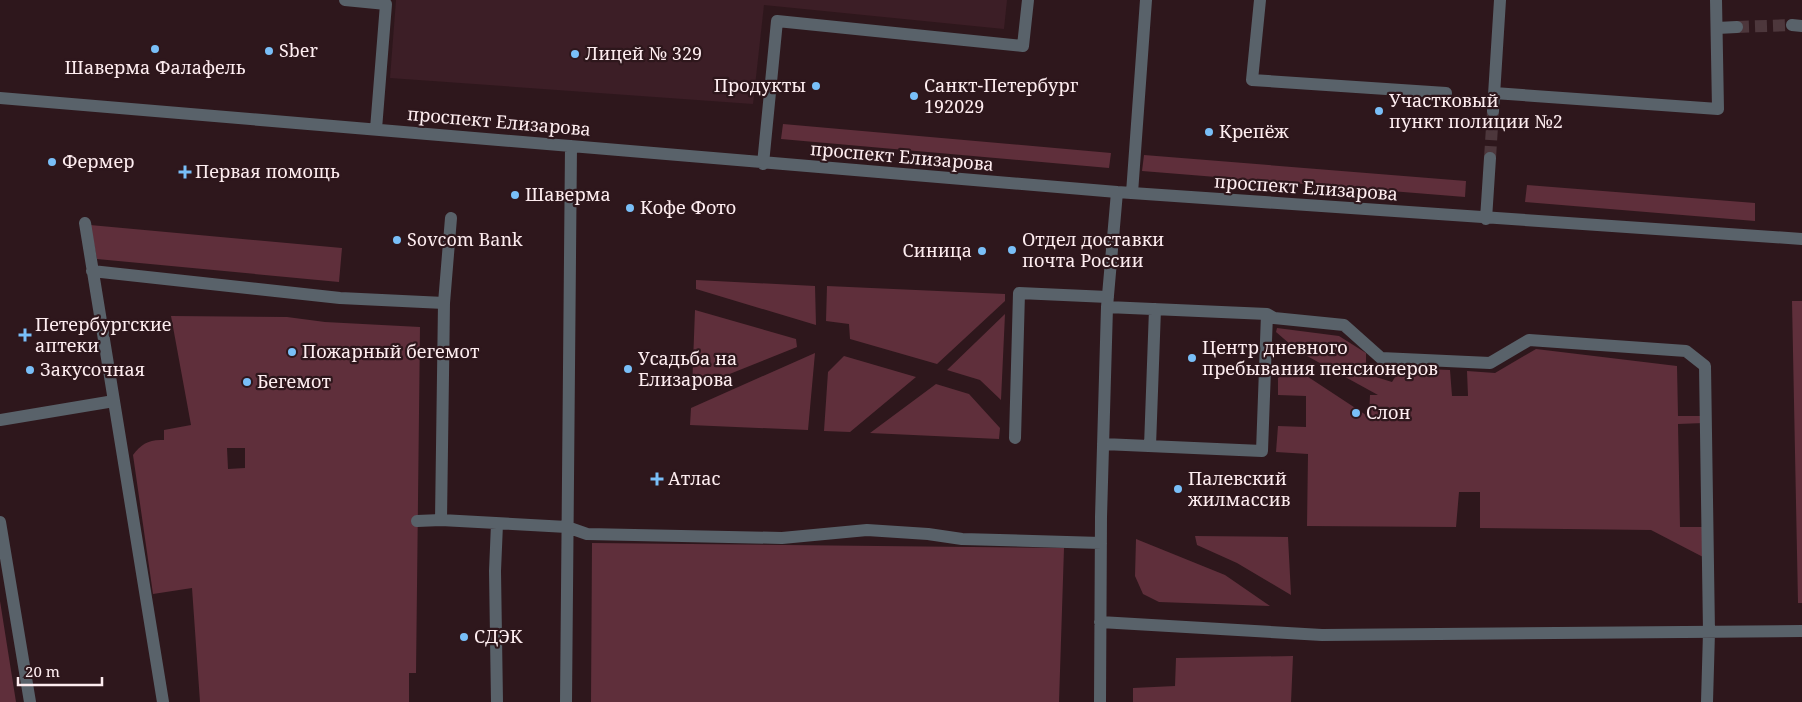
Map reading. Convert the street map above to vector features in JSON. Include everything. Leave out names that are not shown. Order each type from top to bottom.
[{"type":"street","points":[[345,0],[386,4],[376,129]]},
{"type":"street","points":[[763,164],[777,21],[1023,46],[1028,0]]},
{"type":"street","points":[[1132,193],[1146,0]]},
{"type":"street","points":[[1260,0],[1252,80],[1446,93]]},
{"type":"street","points":[[1493,111],[1500,0]]},
{"type":"street","points":[[1494,93],[1718,109],[1716,0]]},
{"type":"street","points":[[1717,28],[1737,27]]},
{"type":"street","name":"проспект Елизарова","points":[[0,98],[376,129],[763,164],[1118,192],[1486,219],[1802,239]]},
{"type":"street","points":[[566,702],[571,146]]},
{"type":"street","points":[[1486,219],[1490,158]]},
{"type":"street","points":[[1100,702],[1101,543],[1108,302],[1118,192]]},
{"type":"street","points":[[441,520],[444,304],[451,218]]},
{"type":"street","points":[[85,224],[163,702]]},
{"type":"street","points":[[92,271],[340,298],[444,304]]},
{"type":"street","points":[[1015,438],[1019,294],[1108,302],[1156,309],[1267,314],[1274,318],[1344,325],[1381,358],[1490,363],[1529,340],[1686,351],[1705,366],[1709,632],[1706,701]]},
{"type":"street","points":[[1150,446],[1156,309]]},
{"type":"street","points":[[1103,444],[1262,451],[1267,314]]},
{"type":"street","points":[[0,420],[114,401]]},
{"type":"street","points":[[417,521],[441,520],[567,527],[587,534],[782,538],[866,530],[928,534],[962,539],[1101,543]]},
{"type":"street","points":[[0,522],[30,702]]},
{"type":"street","points":[[497,524],[495,571],[497,702]]},
{"type":"street","points":[[1100,622],[1322,635],[1802,631]]},
{"type":"shaded area","name":"Лицей № 329","points":[[396,0],[1007,0],[1004,29],[764,5],[753,104],[390,78]]},
{"type":"shaded area","points":[[783,124],[1111,153],[1109,168],[781,139]]},
{"type":"shaded area","points":[[1144,155],[1466,181],[1465,197],[1142,171]]},
{"type":"shaded area","points":[[1527,185],[1755,203],[1755,221],[1525,202]]},
{"type":"shaded area","points":[[90,225],[342,248],[339,282],[97,259]]},
{"type":"shaded area","points":[[696,280],[815,286],[816,325],[696,289]]},
{"type":"shaded area","points":[[827,286],[1005,294],[1005,301],[937,364],[850,339],[849,324],[826,321]]},
{"type":"shaded area","points":[[1792,301],[1802,301],[1802,603],[1798,603]]},
{"type":"shaded area","points":[[695,310],[796,339],[797,347],[692,389]]},
{"type":"shaded area","points":[[1005,314],[1001,400],[980,380],[947,370]]},
{"type":"shaded area","points":[[171,316],[287,317],[325,322],[420,327],[416,673],[409,673],[409,702],[200,702],[192,588],[153,594],[133,455],[146,443],[154,440],[164,440],[164,430],[191,425]],"holes":[[[227,448],[245,448],[245,468],[228,469]]]},
{"type":"shaded area","points":[[1277,328],[1339,336],[1366,353],[1366,374],[1392,382],[1401,368],[1450,370],[1452,396],[1468,396],[1467,371],[1495,373],[1536,349],[1677,366],[1678,416],[1704,416],[1704,423],[1678,424],[1680,527],[1706,527],[1703,557],[1651,530],[1480,528],[1480,492],[1459,492],[1456,527],[1307,526],[1308,454],[1276,452],[1278,426],[1306,427],[1306,396],[1278,395],[1278,378],[1290,365],[1369,417],[1370,395],[1378,395],[1298,351],[1276,332]]},
{"type":"shaded area","points":[[815,353],[808,430],[690,425],[691,408]]},
{"type":"shaded area","points":[[844,356],[916,377],[850,432],[824,431],[828,372]]},
{"type":"shaded area","points":[[936,384],[969,394],[1000,428],[999,439],[870,433]]},
{"type":"shaded area","points":[[1195,536],[1288,537],[1291,595],[1237,563],[1197,545]]},
{"type":"shaded area","points":[[1136,539],[1225,575],[1270,606],[1159,602],[1143,594],[1135,576]]},
{"type":"shaded area","points":[[592,543],[1064,548],[1059,702],[591,702]]},
{"type":"shaded area","points":[[0,601],[16,702],[0,702]]},
{"type":"shaded area","points":[[1293,656],[1291,702],[1133,702],[1133,688],[1175,686],[1176,658]]},
{"type":"tunnel","points":[[1737,27],[1792,25]]},
{"type":"tunnel","points":[[1490,158],[1493,111]]},
{"type":"place","name":"Шаверма Фалафель","points":[[155,49]]},
{"type":"place","name":"Sber","points":[[269,51]]},
{"type":"place","name":"Лицей № 329","points":[[575,54]]},
{"type":"place","name":"Продукты","points":[[816,86]]},
{"type":"place","name":"Санкт-Петербург 192029","points":[[914,96]]},
{"type":"place","name":"Участковый пункт полиции №2","points":[[1379,111]]},
{"type":"place","name":"Крепёж","points":[[1209,132]]},
{"type":"place","name":"Фермер","points":[[52,162]]},
{"type":"place","name":"Первая помощь","points":[[185,172]]},
{"type":"place","name":"Шаверма","points":[[515,195]]},
{"type":"place","name":"Кофе Фото","points":[[630,208]]},
{"type":"place","name":"Sovcom Bank","points":[[397,240]]},
{"type":"place","name":"Отдел доставки почта России","points":[[1012,250]]},
{"type":"place","name":"Синица","points":[[982,251]]},
{"type":"place","name":"Петербургские аптеки","points":[[25,335]]},
{"type":"place","name":"Пожарный бегемот","points":[[292,352]]},
{"type":"place","name":"Центр дневного пребывания пенсионеров","points":[[1192,358]]},
{"type":"place","name":"Усадьба на Елизарова","points":[[628,369]]},
{"type":"place","name":"Закусочная","points":[[30,370]]},
{"type":"place","name":"Бегемот","points":[[247,382]]},
{"type":"place","name":"Слон","points":[[1356,413]]},
{"type":"place","name":"Атлас","points":[[657,479]]},
{"type":"place","name":"Палевский жилмассив","points":[[1178,489]]},
{"type":"place","name":"СДЭК","points":[[464,637]]}]
